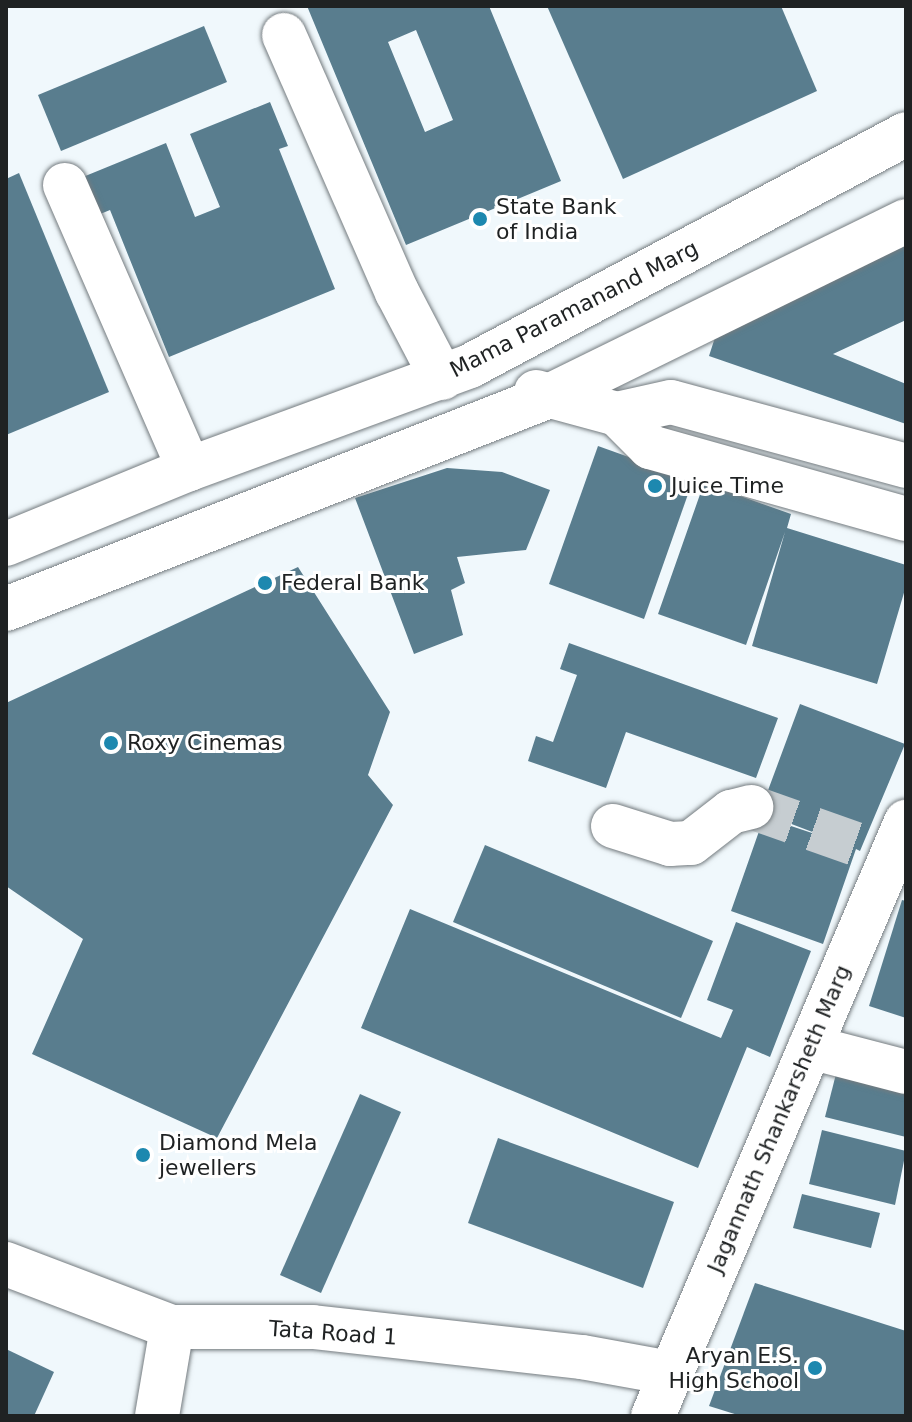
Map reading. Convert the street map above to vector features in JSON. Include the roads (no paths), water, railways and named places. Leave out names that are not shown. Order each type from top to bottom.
[{"type":"main road","points":[[284,35],[397,292],[456,372],[617,414],[671,402],[906,466]]},
{"type":"main road","name":"Mama Paramanand Marg","points":[[6,544],[189,469],[456,372],[906,134]]},
{"type":"main road","points":[[65,185],[189,469]]},
{"type":"main road","points":[[6,609],[547,397],[906,221]]},
{"type":"main road","points":[[617,414],[650,447],[906,519]]},
{"type":"main road","points":[[827,497],[840,448]]},
{"type":"main road","points":[[613,826],[670,844],[691,843],[731,812],[751,807]]},
{"type":"main road","name":"Jagannath Shankarsheth Marg","points":[[653,1416],[810,1047],[887,842]]},
{"type":"main road","points":[[810,1047],[906,1072]]},
{"type":"main road","name":"Tata Road 1","points":[[6,1264],[172,1327],[313,1327],[582,1357],[670,1373]]},
{"type":"main road","points":[[157,1416],[172,1327]]},
{"type":"tunnel","points":[[751,807],[864,847]]},
{"type":"place","name":"State Bank of India","points":[[480,219]]},
{"type":"place","name":"Juice Time","points":[[655,486]]},
{"type":"place","name":"Federal Bank","points":[[265,583]]},
{"type":"place","name":"Roxy Cinemas","points":[[111,743]]},
{"type":"place","name":"Diamond Mela jewellers","points":[[143,1155]]},
{"type":"place","name":"Aryan E.S. High School","points":[[815,1368]]}]
